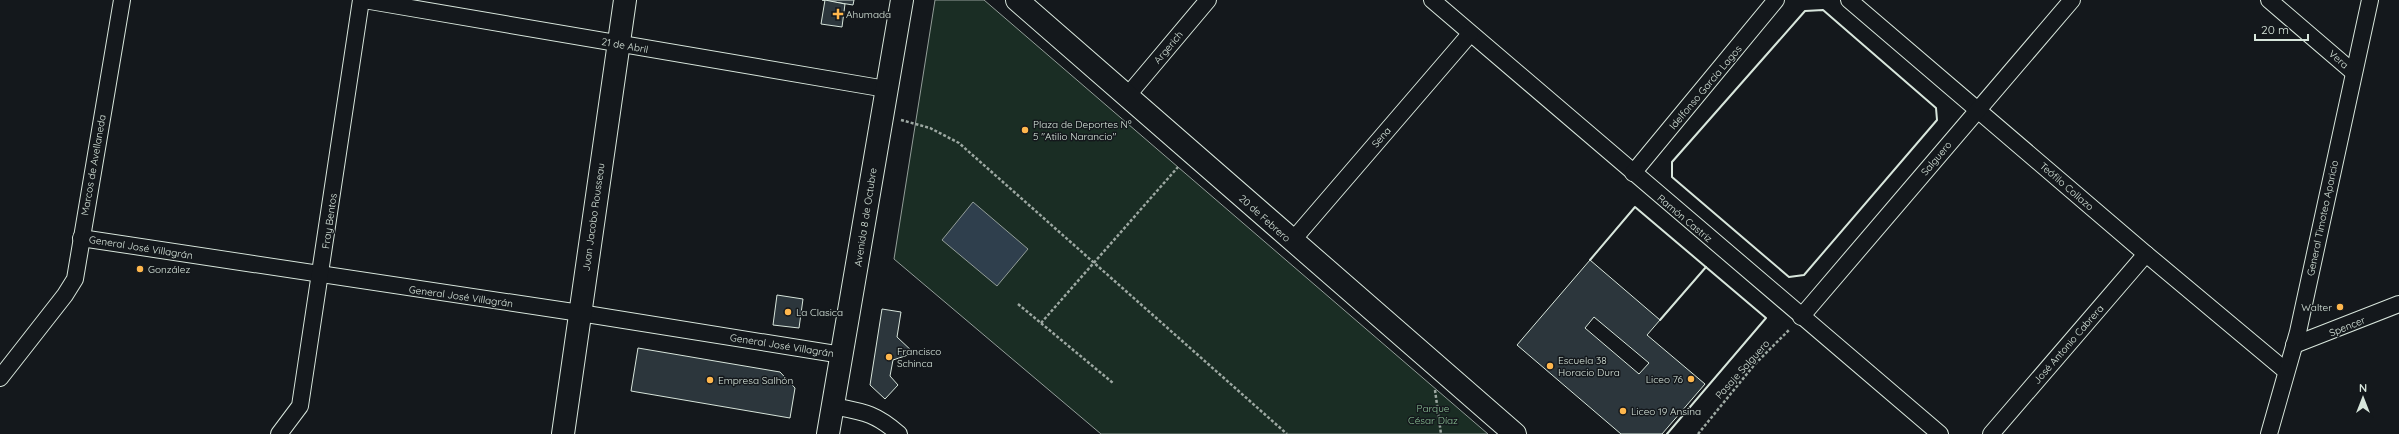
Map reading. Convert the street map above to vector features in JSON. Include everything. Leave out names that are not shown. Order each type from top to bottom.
[{"type":"main road","name":"Juan Jacobo Rousseau","points":[[563,434],[625,0]]},
{"type":"main road","name":"Avenida 8 de Octubre","points":[[828,434],[902,0]]},
{"type":"main road","name":"20 de Febrero","points":[[1017,0],[1128,95],[1292,241],[1515,434]]},
{"type":"street","name":"Marcos de Avellaneda","points":[[0,378],[75,279],[122,0]]},
{"type":"street","name":"21 de Abril","points":[[362,0],[886,89]]},
{"type":"street","name":"Fray Bentos","points":[[279,434],[300,406],[362,0]]},
{"type":"street","name":"Argerich","points":[[1128,95],[1208,0]]},
{"type":"street","name":"Ramón Castriz","points":[[1432,0],[1801,317],[1940,434]]},
{"type":"street","name":"Idelfonso García Lagos","points":[[1633,173],[1776,0]]},
{"type":"street","name":"Teófilo Collazo","points":[[1849,0],[2146,254],[2286,370]]},
{"type":"street","name":"Salguero","points":[[1801,317],[2072,0]]},
{"type":"street","name":"Vera","points":[[2269,0],[2353,72]]},
{"type":"street","name":"General Timoteo Aparicio","points":[[2269,434],[2294,345],[2370,0]]},
{"type":"street","name":"Sena","points":[[1292,241],[1470,34]]},
{"type":"street","name":"General José Villagrán","points":[[81,238],[321,276],[580,313],[842,355]]},
{"type":"street","name":"José Antonio Cabrera","points":[[1991,434],[2146,254]]},
{"type":"street","name":"Spencer","points":[[2294,345],[2399,304]]},
{"type":"street","points":[[833,406],[864,412],[883,420],[899,434]]},
{"type":"path","points":[[882,115],[930,128],[959,143],[1287,434]]},
{"type":"path","points":[[1041,323],[1192,152]]},
{"type":"path","points":[[1018,304],[1113,383]]},
{"type":"path","name":"Pasaje Salguero","points":[[1698,434],[1755,364],[1801,317]]},
{"type":"path","points":[[1430,361],[1442,434]]},
{"type":"green space","name":"Plaza de Deportes Nº 5 \"Atilio Narancio\"","points":[[935,0],[984,0],[1488,434],[1101,434],[894,259]]},
{"type":"water","points":[[973,202],[1028,249],[997,286],[942,240]]},
{"type":"building","points":[[822,0],[854,0],[853,5]]},
{"type":"building","points":[[825,0],[845,4],[842,27],[821,24]]},
{"type":"building","points":[[1590,260],[1660,320],[1647,335],[1705,384],[1662,434],[1621,434],[1517,345]],"holes":[[[1594,317],[1649,363],[1639,374],[1585,328]]]},
{"type":"building","name":"La Clasica","points":[[777,295],[803,299],[799,328],[773,325]]},
{"type":"building","name":"Francisco Schinca","points":[[882,309],[901,312],[897,337],[914,353],[893,360],[890,376],[898,385],[885,399],[870,385]]},
{"type":"building","name":"Empresa Salhón","points":[[638,348],[780,372],[795,388],[790,418],[631,391]]},
{"type":"wall","points":[[1823,10],[1936,108],[1937,120],[1804,275],[1789,277],[1672,177],[1672,162],[1805,11],[1823,10]]},
{"type":"wall","points":[[1590,260],[1635,207],[1766,318],[1667,434]]},
{"type":"wall","points":[[1660,320],[1706,267]]},
{"type":"place","name":"Ahumada","points":[[838,14]]},
{"type":"place","name":"Plaza de Deportes Nº 5 \"Atilio Narancio\"","points":[[1025,130]]},
{"type":"place","name":"González","points":[[140,269]]},
{"type":"place","name":"Walter","points":[[2340,307]]},
{"type":"place","name":"La Clasica","points":[[788,312]]},
{"type":"place","name":"Francisco Schinca","points":[[889,357]]},
{"type":"place","name":"Escuela 38 Horacio Dura","points":[[1550,366]]},
{"type":"place","name":"Liceo 76","points":[[1691,379]]},
{"type":"place","name":"Empresa Salhón","points":[[710,380]]},
{"type":"place","name":"Liceo 19 Ansina","points":[[1623,411]]},
{"type":"park label","name":"Parque César Díaz","points":[[1433,414]]}]
